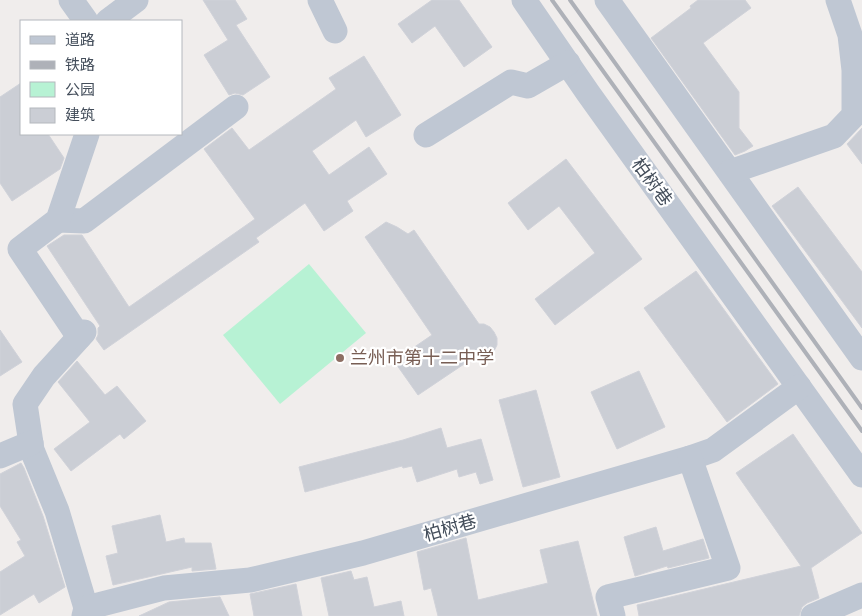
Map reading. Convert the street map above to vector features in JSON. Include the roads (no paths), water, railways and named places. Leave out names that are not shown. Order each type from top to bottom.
[{"type":"street","points":[[71,0],[85,20]]},
{"type":"street","points":[[109,20],[136,0]]},
{"type":"street","points":[[320,0],[335,31]]},
{"type":"street","name":"柏树巷","points":[[524,0],[862,475]]},
{"type":"street","points":[[607,0],[862,358]]},
{"type":"street","points":[[730,172],[834,136],[854,115],[856,31],[838,0]]},
{"type":"street","points":[[426,135],[511,82],[528,86],[568,64]]},
{"type":"street","points":[[58,220],[84,220],[236,107]]},
{"type":"street","points":[[85,612],[57,510],[32,450],[25,404],[44,376],[81,335],[20,248],[58,220],[87,135]]},
{"type":"street","name":"柏树巷","points":[[85,612],[164,588],[250,580],[363,553],[690,458],[713,450],[799,387]]},
{"type":"street","points":[[0,456],[31,443]]},
{"type":"street","points":[[613,616],[608,597],[728,568],[690,458]]},
{"type":"street","points":[[813,616],[862,595]]},
{"type":"railway","points":[[552,0],[862,431]]},
{"type":"railway","points":[[570,0],[862,408]]},
{"type":"place","name":"兰州市第十二中学","points":[[340,358]]}]
